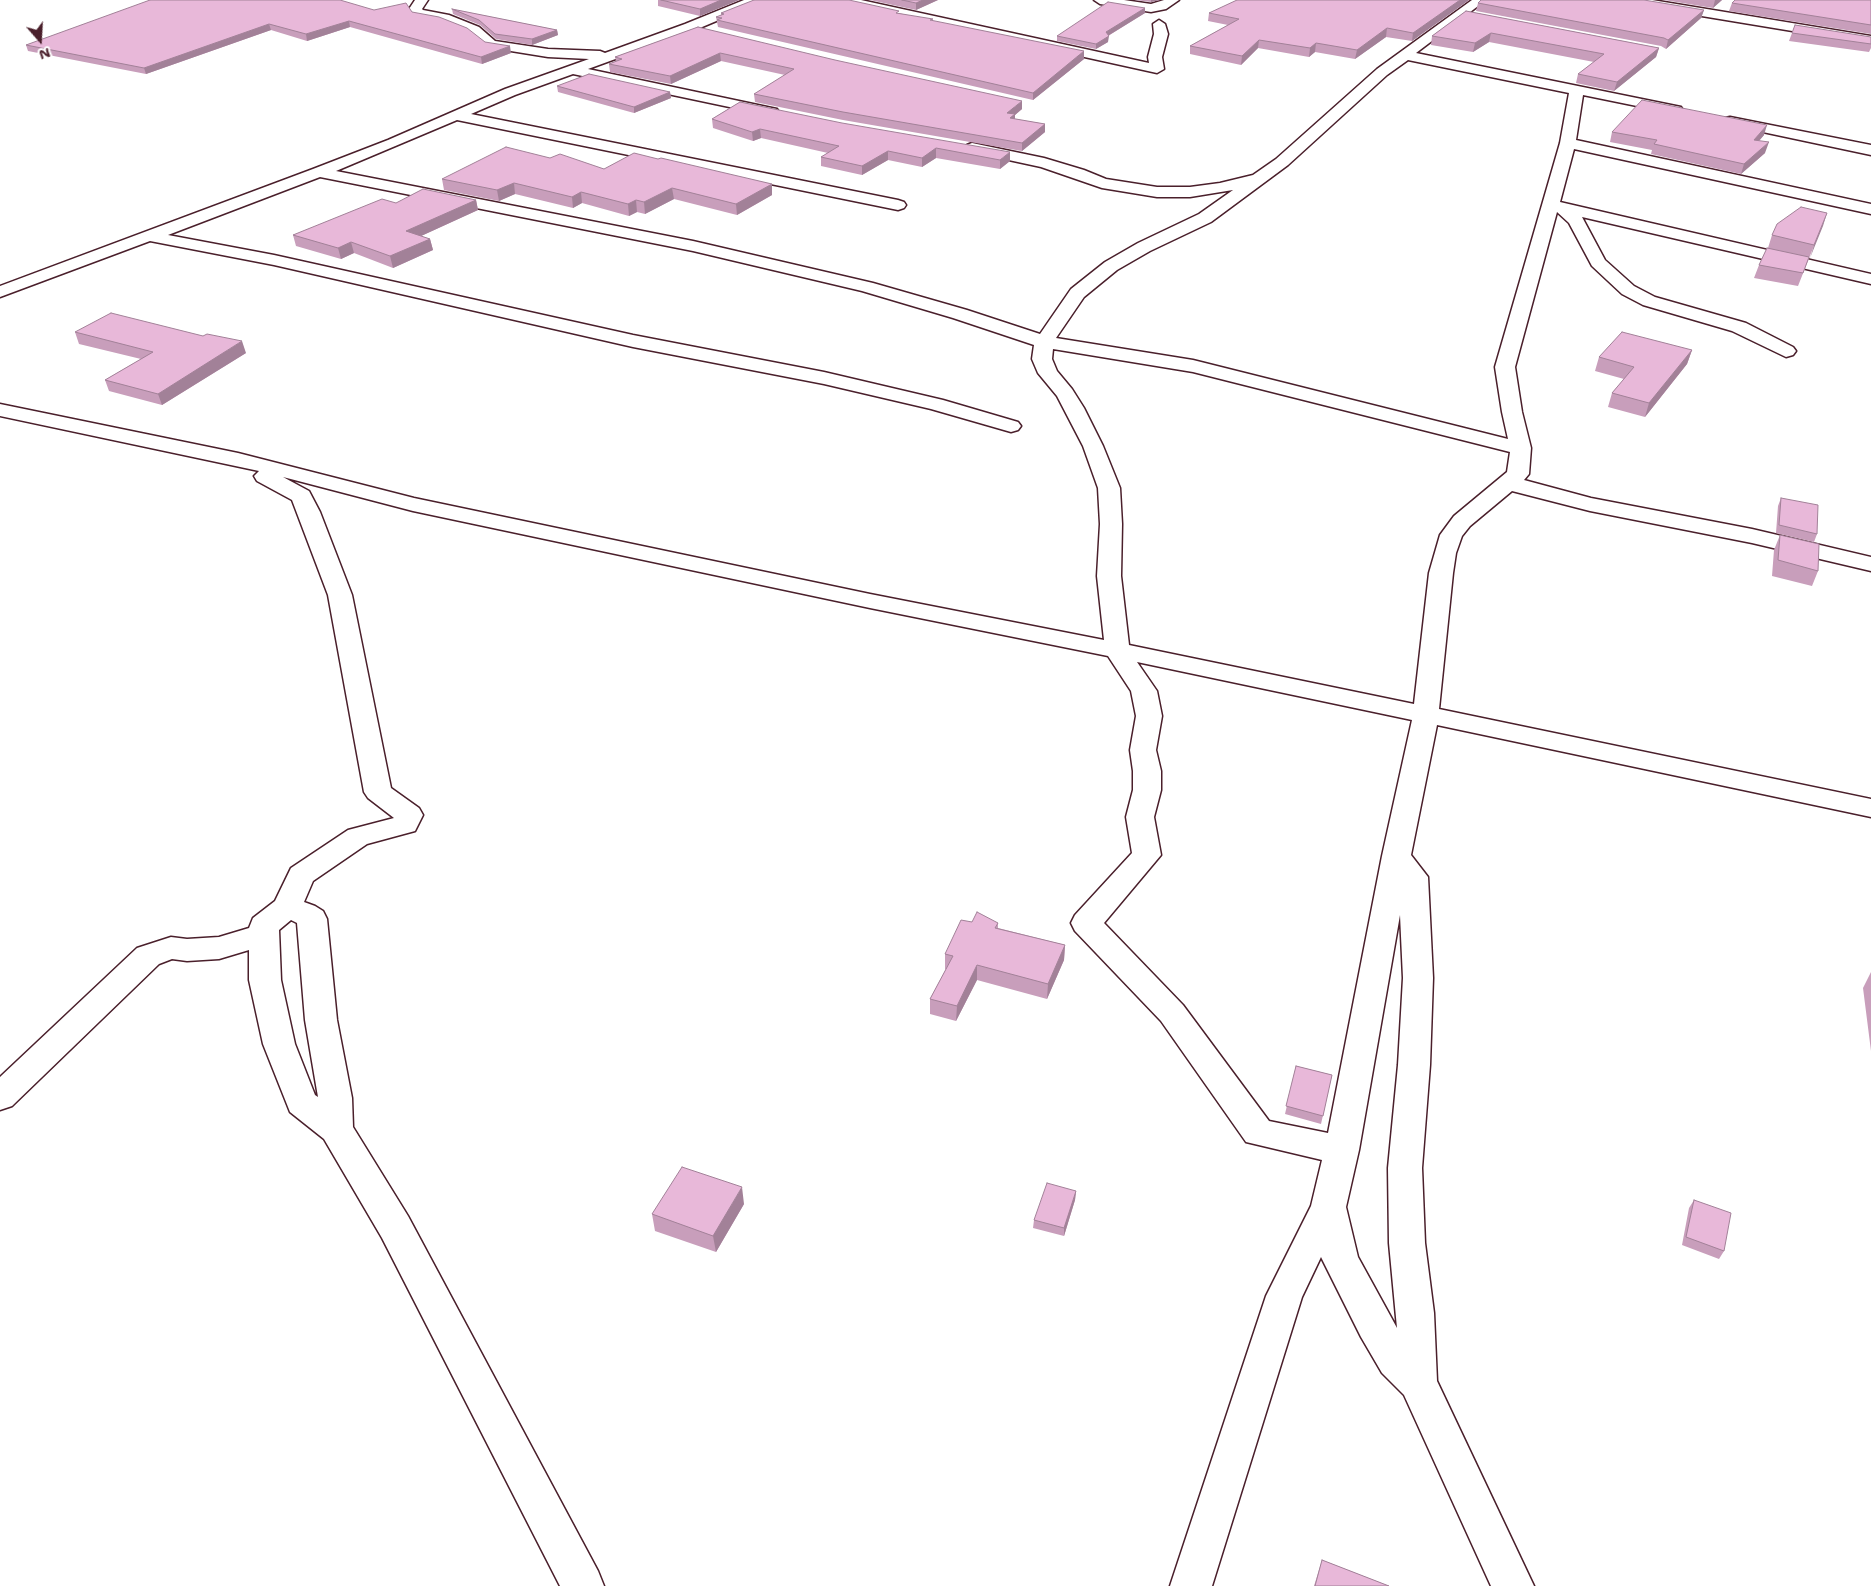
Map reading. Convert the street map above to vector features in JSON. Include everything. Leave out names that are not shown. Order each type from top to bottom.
[{"type":"street","points":[[422,0],[415,9],[419,13],[444,18],[474,30],[491,44],[548,53],[612,56]]},
{"type":"street","points":[[0,292],[319,172],[457,116],[510,92],[690,27],[755,0]]},
{"type":"street","points":[[844,0],[1157,69],[1155,57],[1161,34],[1159,24]]},
{"type":"street","points":[[1100,0],[1151,8],[1162,6],[1173,0]]},
{"type":"street","points":[[1342,1150],[1258,1132],[1172,1013],[1086,923],[1147,855],[1140,817],[1146,790],[1147,771],[1143,750],[1149,716],[1144,691],[1118,650],[1109,576],[1111,524],[1109,488],[1094,446],[1074,408],[1065,393],[1048,373],[1042,359],[1044,342],[1077,293],[1111,266],[1144,247],[1205,218],[1282,162],[1382,72],[1480,0]]},
{"type":"street","points":[[1629,0],[1871,40]]},
{"type":"street","points":[[1462,14],[1482,17]]},
{"type":"street","points":[[690,27],[709,31]]},
{"type":"street","points":[[1857,38],[1871,35]]},
{"type":"street","points":[[1405,55],[1685,112]]},
{"type":"street","points":[[574,70],[785,114]]},
{"type":"street","points":[[1191,1586],[1284,1296],[1328,1207],[1342,1150],[1396,856],[1426,714],[1441,573],[1450,535],[1462,521],[1518,474],[1521,448],[1512,412],[1505,367],[1558,207],[1577,90]]},
{"type":"street","points":[[457,116],[898,204]]},
{"type":"street","points":[[1714,118],[1871,150]]},
{"type":"street","points":[[1568,143],[1871,209]]},
{"type":"street","points":[[955,145],[1011,154],[1078,173],[1102,183],[1157,192],[1190,192],[1222,188],[1259,178]]},
{"type":"street","points":[[319,172],[693,246],[867,288],[960,314],[1044,342],[1193,366],[1521,448]]},
{"type":"street","points":[[1558,207],[1871,279]]},
{"type":"street","points":[[1558,207],[1576,221],[1598,262],[1628,290],[1649,301],[1739,327],[1786,351]]},
{"type":"street","points":[[148,236],[274,260],[632,341],[824,378],[936,404],[1011,426]]},
{"type":"street","points":[[0,410],[238,459],[414,504],[870,601],[1118,650],[1871,808]]},
{"type":"street","points":[[238,459],[301,496],[309,512],[340,595],[378,792],[409,815],[405,824],[358,837],[301,875],[287,907],[264,926],[265,980],[279,1044],[302,1103],[336,1129],[395,1227],[583,1586]]},
{"type":"street","points":[[1508,483],[1590,504],[1752,536],[1871,564]]},
{"type":"street","points":[[1396,856],[1413,877],[1418,978],[1414,1065],[1405,1168],[1406,1243],[1416,1330],[1418,1382]]},
{"type":"street","points":[[287,907],[304,913],[312,919],[321,1020],[335,1098],[336,1129]]},
{"type":"street","points":[[0,1097],[148,956],[172,948],[187,950],[220,948],[265,934]]},
{"type":"street","points":[[1328,1207],[1340,1259],[1396,1361],[1418,1382],[1512,1586]]},
{"type":"building","points":[[150,0],[340,0],[374,10],[406,3],[412,12],[439,17],[467,28],[485,42],[510,46],[481,57],[349,21],[306,34],[269,24],[144,68],[26,45]]},
{"type":"building","points":[[661,0],[721,0],[700,9]]},
{"type":"building","points":[[754,0],[849,0],[899,11],[896,13],[1084,51],[1033,93],[717,20],[722,18],[716,17],[724,14],[721,13]]},
{"type":"building","points":[[902,0],[923,0],[916,3]]},
{"type":"building","points":[[1237,0],[1460,0],[1413,33],[1387,28],[1357,50],[1316,43],[1310,48],[1259,40],[1242,56],[1190,46],[1239,19],[1209,13]]},
{"type":"building","points":[[1481,0],[1644,0],[1704,10],[1668,40],[1478,3]]},
{"type":"building","points":[[1735,0],[1871,0],[1871,25],[1732,3]]},
{"type":"building","points":[[1108,2],[1145,8],[1106,32],[1109,36],[1096,44],[1057,36]]},
{"type":"building","points":[[452,9],[557,30],[532,39],[495,34],[479,20]]},
{"type":"building","points":[[1466,11],[1659,48],[1617,82],[1578,74],[1604,54],[1491,33],[1475,43],[1432,36]]},
{"type":"building","points":[[1795,25],[1871,37],[1871,44],[1792,33]]},
{"type":"building","points":[[698,27],[835,60],[1022,101],[1007,113],[1015,114],[1010,118],[1045,124],[1022,143],[843,112],[754,94],[794,69],[720,53],[670,76],[609,64],[622,59],[615,57]]},
{"type":"building","points":[[589,74],[670,92],[634,107],[557,86]]},
{"type":"building","points":[[1642,100],[1767,125],[1754,140],[1769,142],[1744,164],[1654,144],[1657,140],[1612,132]]},
{"type":"building","points":[[740,102],[842,123],[1010,152],[1000,160],[936,148],[922,158],[888,151],[862,166],[821,157],[839,146],[760,129],[752,132],[712,119]]},
{"type":"building","points":[[506,147],[550,158],[560,154],[604,169],[634,153],[772,184],[736,204],[672,188],[644,202],[636,200],[628,204],[581,192],[572,197],[514,183],[497,190],[442,179]]},
{"type":"building","points":[[423,189],[476,200],[406,231],[430,239],[390,256],[351,242],[338,248],[293,235],[382,199],[396,203]]},
{"type":"building","points":[[1801,207],[1827,213],[1814,245],[1772,235],[1777,224]]},
{"type":"building","points":[[1767,248],[1809,257],[1803,273],[1759,265]]},
{"type":"building","points":[[111,313],[203,336],[207,334],[242,341],[158,394],[105,380],[153,352],[75,332]]},
{"type":"building","points":[[1622,332],[1692,350],[1649,403],[1612,393],[1634,367],[1599,357]]},
{"type":"building","points":[[1781,498],[1818,505],[1817,534],[1779,525]]},
{"type":"building","points":[[1780,535],[1819,544],[1818,571],[1778,560]]},
{"type":"building","points":[[977,912],[998,923],[995,928],[1065,945],[1048,984],[977,965],[957,1006],[930,999],[953,956],[945,954],[961,920],[972,922]]},
{"type":"building","points":[[1296,1066],[1332,1075],[1323,1116],[1286,1106]]},
{"type":"building","points":[[682,1167],[742,1187],[713,1236],[652,1214]]},
{"type":"building","points":[[1047,1183],[1076,1191],[1064,1228],[1034,1220]]},
{"type":"building","points":[[1694,1200],[1731,1213],[1724,1251],[1686,1237]]},
{"type":"building","points":[[1322,1560],[1389,1586],[1315,1586]]}]
